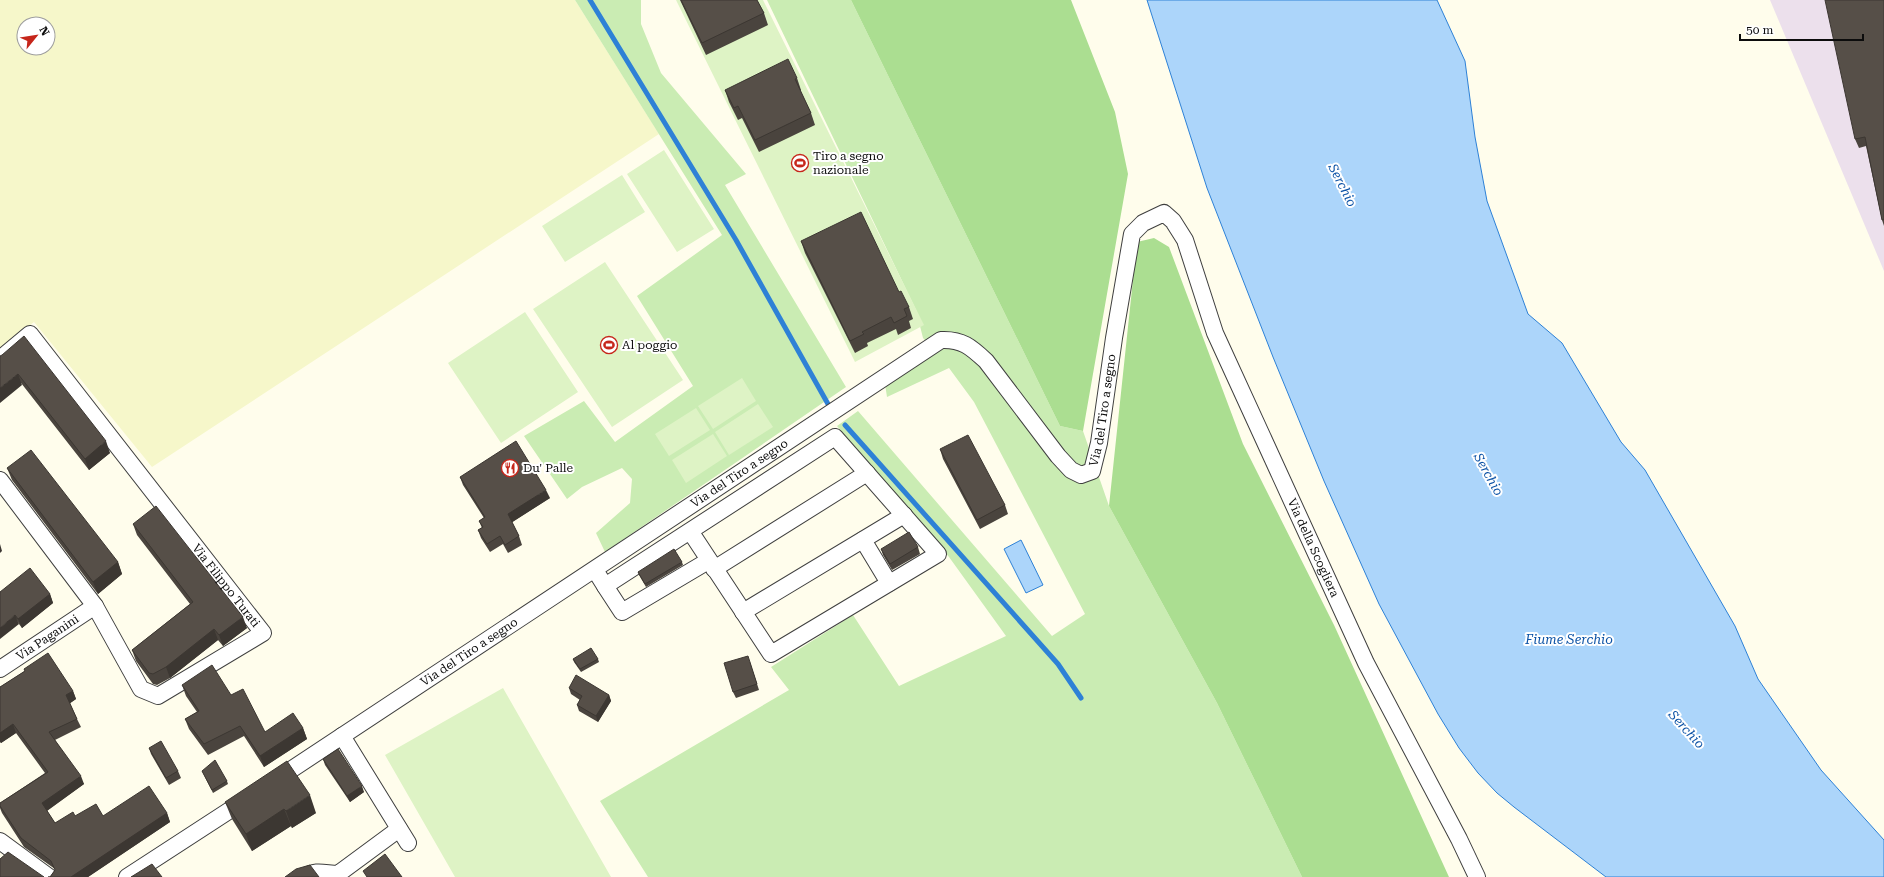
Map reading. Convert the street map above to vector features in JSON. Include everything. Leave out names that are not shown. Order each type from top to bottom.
[{"type":"street","name":"Via del Tiro a segno","points":[[127,877],[595,570],[941,340],[954,340],[973,349],[986,361],[1058,456],[1071,470],[1081,475],[1092,471],[1099,443],[1114,338],[1132,234],[1143,223],[1164,213]]},
{"type":"street","name":"Via della Scogliera","points":[[1164,213],[1173,221],[1185,240],[1215,333],[1366,663],[1459,839],[1476,877]]},
{"type":"street","name":"Via Filippo Turati","points":[[0,359],[30,334],[263,633],[158,696],[141,689],[95,606],[0,480]]},
{"type":"street","points":[[605,586],[835,437],[938,554],[771,654],[690,531]]},
{"type":"street","points":[[595,570],[622,612],[711,565],[867,473]]},
{"type":"street","points":[[743,612],[904,515]]},
{"type":"street","points":[[863,540],[889,583]]},
{"type":"street","name":"Via Paganini","points":[[0,669],[95,606]]},
{"type":"street","points":[[342,736],[408,843]]},
{"type":"street","points":[[305,877],[310,873],[320,872],[339,875],[399,829]]},
{"type":"street","points":[[0,841],[49,877]]},
{"type":"shaded area","points":[[1770,0],[1884,0],[1884,271]]},
{"type":"green space","points":[[0,0],[575,0],[659,134],[152,467],[34,322],[0,349]]},
{"type":"green space","points":[[575,0],[641,0],[641,24],[661,73],[746,174],[725,185],[846,387],[605,552],[596,533],[630,503],[632,479],[622,468],[582,487],[567,499],[524,436],[584,401],[615,442],[693,386],[637,296],[722,235]]},
{"type":"green space","name":"Tiro a segno nazionale","points":[[676,0],[763,0],[924,325],[855,362]]},
{"type":"green space","points":[[767,0],[851,0],[1060,426],[1083,431],[1109,506],[1217,703],[1302,877],[648,877],[600,801],[789,690],[771,667],[853,615],[899,686],[1006,636],[949,557],[837,426],[858,411],[1052,636],[1085,614],[974,402],[949,368],[887,397],[885,384],[936,352],[923,338],[916,310]]},
{"type":"green space","points":[[851,0],[1071,0],[1115,112],[1128,174],[1083,431],[1060,426]]},
{"type":"green space","points":[[664,150],[714,229],[677,252],[627,174]]},
{"type":"green space","points":[[622,175],[645,212],[565,262],[542,226]]},
{"type":"green space","points":[[1154,238],[1169,247],[1243,444],[1334,625],[1449,877],[1302,877],[1217,703],[1109,506],[1137,242]]},
{"type":"green space","points":[[605,262],[683,380],[612,427],[533,309]]},
{"type":"green space","points":[[525,312],[578,392],[501,443],[448,363]]},
{"type":"green space","points":[[742,378],[756,401],[713,429],[698,406]]},
{"type":"green space","points":[[758,404],[773,427],[729,455],[715,432]]},
{"type":"green space","points":[[696,408],[710,430],[669,456],[655,434]]},
{"type":"green space","points":[[713,434],[727,456],[686,483],[672,460]]},
{"type":"green space","points":[[503,688],[611,877],[455,877],[385,755]]},
{"type":"water","name":"Fiume Serchio","points":[[1147,0],[1437,0],[1465,61],[1475,137],[1487,201],[1528,314],[1562,343],[1621,442],[1645,470],[1735,626],[1758,679],[1821,770],[1884,840],[1884,877],[1606,877],[1514,807],[1497,793],[1478,773],[1459,748],[1438,714],[1379,604],[1324,481],[1273,357],[1207,188]]},
{"type":"water","points":[[1021,540],[1043,585],[1026,593],[1004,549]]},
{"type":"building","points":[[681,0],[757,0],[764,13],[702,43]]},
{"type":"building","points":[[1825,0],[1884,0],[1884,219],[1882,220],[1865,137],[1855,139]]},
{"type":"building","points":[[788,59],[797,78],[795,79],[811,113],[755,140],[738,106],[734,108],[725,90]]},
{"type":"building","points":[[861,212],[899,292],[901,291],[909,307],[904,309],[907,316],[894,323],[891,317],[862,332],[864,334],[850,341],[801,241]]},
{"type":"building","points":[[24,336],[106,441],[85,459],[18,374],[0,388],[0,356]]},
{"type":"building","points":[[968,435],[1005,505],[977,520],[940,449]]},
{"type":"building","points":[[516,441],[546,490],[508,514],[519,536],[505,545],[500,536],[487,544],[478,530],[483,527],[479,521],[485,517],[460,477]]},
{"type":"building","points":[[31,450],[118,562],[93,582],[7,468]]},
{"type":"building","points":[[156,506],[243,617],[219,635],[214,629],[166,667],[153,674],[149,673],[132,650],[193,602],[133,524]]},
{"type":"building","points":[[909,532],[918,547],[890,564],[881,549]]},
{"type":"building","points":[[674,549],[682,562],[645,584],[638,572]]},
{"type":"building","points":[[30,568],[50,594],[18,619],[15,615],[0,628],[0,592]]},
{"type":"building","points":[[591,648],[598,659],[580,669],[573,659]]},
{"type":"building","points":[[48,653],[73,691],[66,695],[77,719],[49,732],[81,776],[42,803],[55,823],[73,812],[75,816],[96,804],[103,816],[149,786],[167,813],[71,877],[50,877],[55,870],[51,861],[21,838],[0,806],[0,803],[48,772],[13,724],[0,733],[0,687],[25,671],[24,669]]},
{"type":"building","points":[[748,656],[757,684],[733,692],[724,663]]},
{"type":"building","points":[[212,665],[231,695],[243,689],[265,732],[293,713],[303,728],[260,756],[240,726],[204,744],[185,719],[199,711],[182,685]]},
{"type":"building","points":[[576,675],[609,695],[596,716],[577,705],[582,696],[569,688]]},
{"type":"building","points":[[161,741],[178,771],[166,778],[149,748]]},
{"type":"building","points":[[338,749],[362,786],[347,796],[323,759]]},
{"type":"building","points":[[215,760],[227,781],[212,790],[202,771]]},
{"type":"building","points":[[287,761],[310,795],[286,811],[284,809],[246,834],[225,802]]},
{"type":"building","points":[[8,852],[44,877],[0,877],[0,859]]},
{"type":"building","points":[[385,854],[402,877],[367,877],[363,871]]},
{"type":"building","points":[[152,864],[162,877],[131,877]]},
{"type":"building","points":[[310,865],[319,877],[285,877],[296,869]]},
{"type":"waterway","points":[[590,0],[736,240],[828,404]]},
{"type":"waterway","points":[[845,425],[1058,664],[1081,698]]},
{"type":"place","name":"Tiro a segno nazionale","points":[[800,163]]},
{"type":"place","name":"Al poggio","points":[[609,345]]},
{"type":"place","name":"Du' Palle","points":[[510,468]]},
{"type":"water label","name":"Serchio","points":[[1343,185]]},
{"type":"water label","name":"Serchio","points":[[1489,474]]},
{"type":"water label","name":"Serchio","points":[[1687,729]]}]
